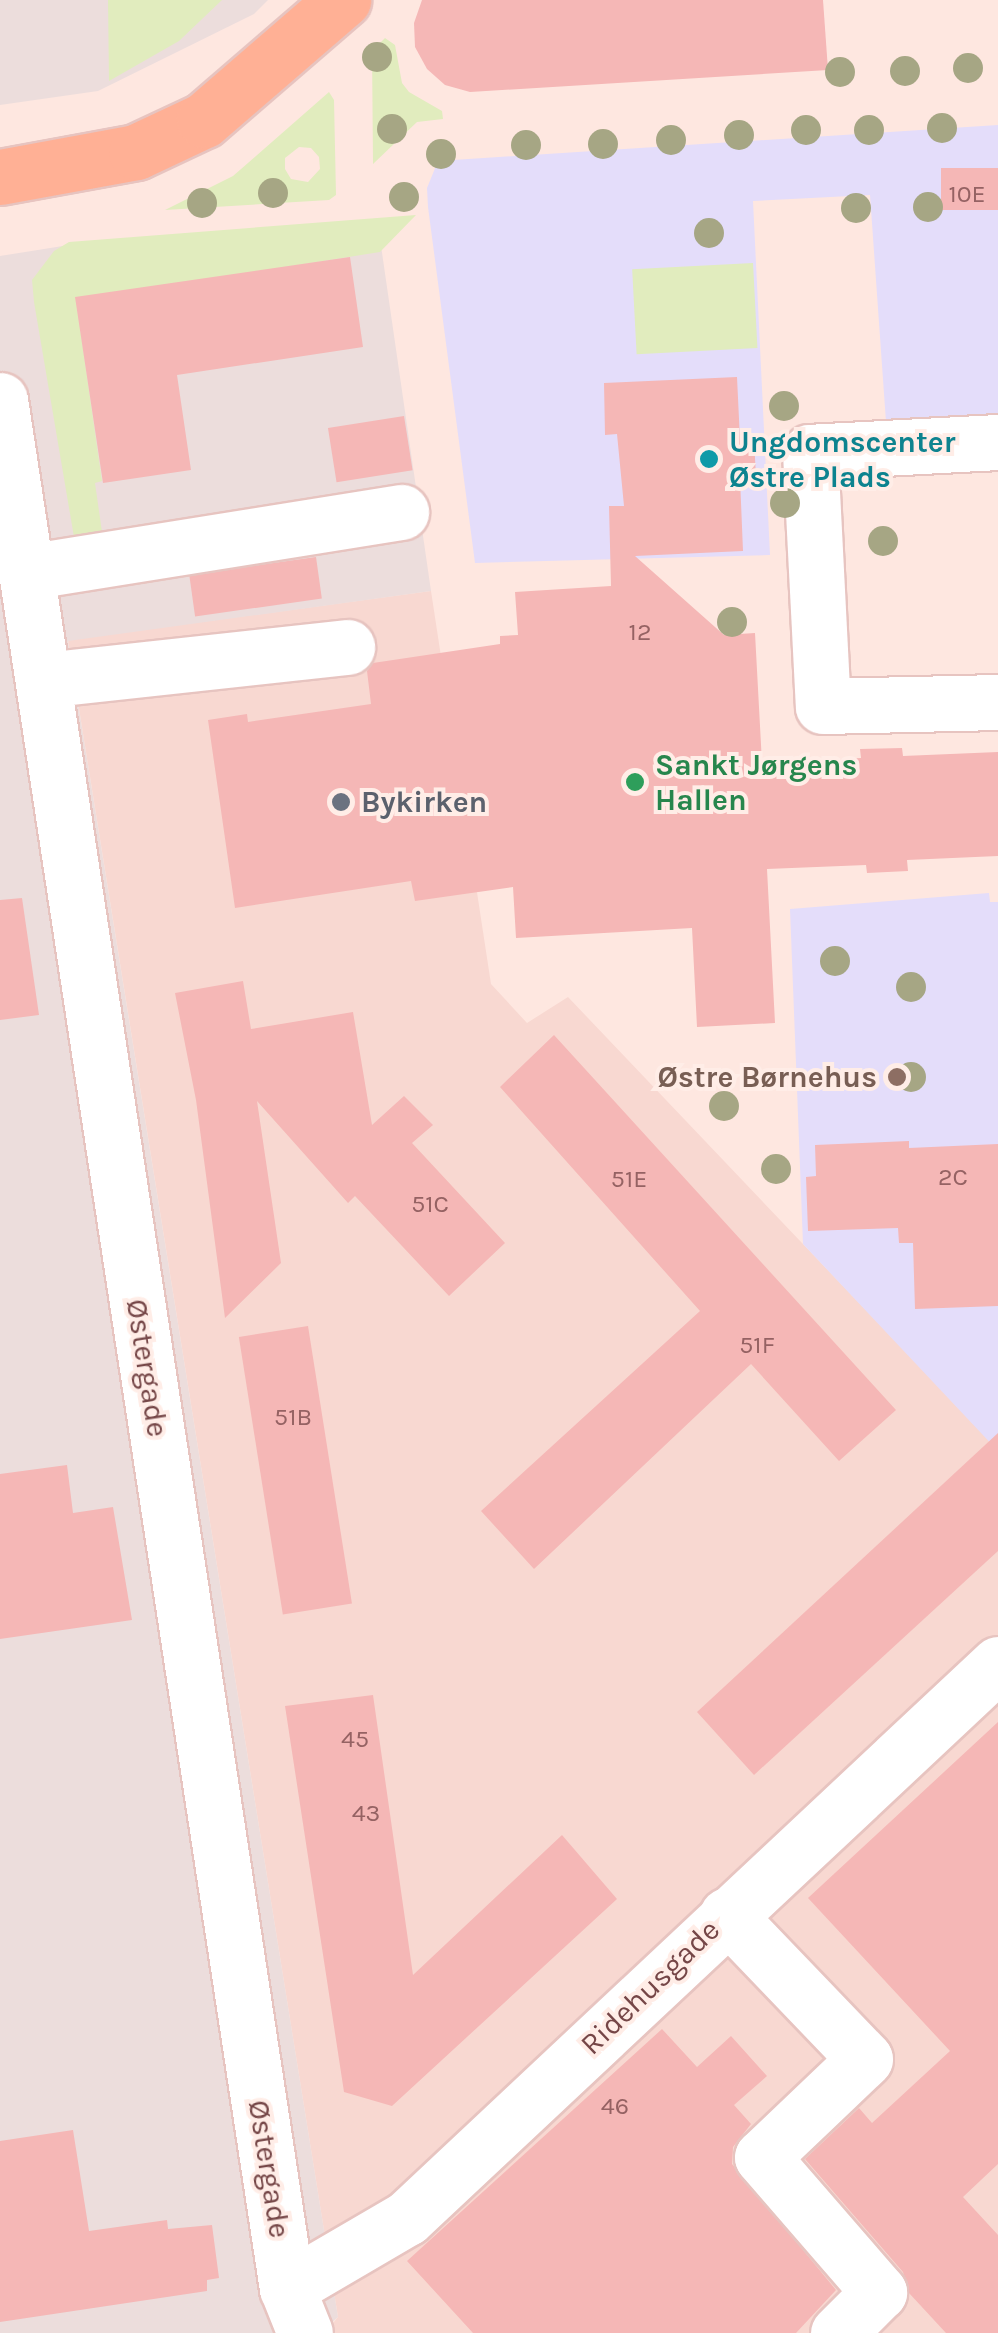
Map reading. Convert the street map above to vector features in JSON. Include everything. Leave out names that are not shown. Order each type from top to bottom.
[{"type":"main road","points":[[0,177],[136,152],[204,120],[343,0]]},
{"type":"street","name":"Østergade","points":[[0,400],[296,2310]]},
{"type":"street","points":[[998,442],[810,452],[823,706],[998,702]]},
{"type":"street","points":[[26,572],[402,512]]},
{"type":"street","points":[[43,680],[347,647]]},
{"type":"street","name":"Ridehusgade","points":[[296,2310],[408,2218],[726,1915],[998,1664]]},
{"type":"street","points":[[726,1915],[865,2059],[762,2157],[879,2292],[838,2333]]},
{"type":"shaded area","points":[[0,0],[268,0],[254,14],[98,91],[0,105]]},
{"type":"shaded area","points":[[998,125],[998,419],[886,422],[870,195],[753,201],[770,555],[475,563],[428,207],[427,188],[438,161]]},
{"type":"shaded area","points":[[378,225],[431,591],[68,641],[338,2317],[320,2333],[0,2333],[0,256],[88,242]]},
{"type":"shaded area","points":[[431,591],[491,984],[527,1023],[568,997],[998,1449],[998,2333],[325,2333],[338,2317],[68,640]]},
{"type":"shaded area","name":"Østre Børnehus","points":[[989,893],[990,902],[998,902],[998,1451],[803,1244],[790,909]]},
{"type":"green space","points":[[108,0],[222,0],[179,41],[109,81]]},
{"type":"green space","points":[[385,38],[395,45],[402,83],[409,92],[442,111],[443,119],[417,122],[373,164],[372,51]]},
{"type":"green space","points":[[329,92],[334,100],[336,195],[329,200],[165,210],[233,176]],"holes":[[[299,147],[311,148],[319,157],[320,169],[308,182],[291,179],[285,169],[285,158]]]},
{"type":"green space","points":[[416,215],[380,252],[76,300],[102,481],[95,483],[103,539],[75,543],[32,280],[54,251],[69,242]]},
{"type":"green space","points":[[753,263],[757,348],[637,354],[632,269]]},
{"type":"building","points":[[422,0],[823,0],[828,70],[470,92],[445,85],[427,69],[415,47],[414,23]]},
{"type":"building","points":[[941,168],[998,168],[998,210],[941,210]]},
{"type":"building","points":[[350,257],[363,347],[177,375],[191,470],[103,483],[75,297]]},
{"type":"building","points":[[737,377],[740,440],[754,439],[756,477],[740,478],[743,551],[635,556],[724,635],[755,633],[762,763],[861,758],[860,749],[902,748],[903,756],[998,752],[998,856],[907,860],[908,871],[867,873],[866,865],[767,869],[775,1023],[697,1027],[692,928],[516,938],[513,887],[415,901],[411,881],[235,908],[208,720],[247,714],[248,722],[371,704],[367,671],[373,663],[500,644],[500,636],[518,635],[515,592],[611,586],[609,506],[624,506],[617,434],[605,435],[604,383]]},
{"type":"building","points":[[404,416],[413,470],[337,482],[328,428]]},
{"type":"building","points":[[316,557],[322,599],[195,616],[189,575]]},
{"type":"building","points":[[22,898],[39,1015],[0,1020],[0,900]]},
{"type":"building","points":[[243,981],[251,1029],[353,1012],[372,1125],[404,1096],[433,1125],[412,1143],[505,1243],[449,1296],[355,1196],[348,1203],[257,1101],[281,1263],[225,1318],[196,1100],[175,993]]},
{"type":"building","points":[[554,1035],[896,1410],[839,1461],[751,1364],[534,1569],[481,1511],[700,1311],[500,1087]]},
{"type":"building","points":[[909,1141],[909,1148],[998,1144],[998,1306],[915,1309],[913,1243],[899,1243],[898,1228],[808,1231],[806,1177],[816,1176],[815,1145]]},
{"type":"building","points":[[308,1326],[352,1604],[283,1614],[239,1337]]},
{"type":"building","points":[[998,1433],[998,1551],[754,1775],[697,1712]]},
{"type":"building","points":[[67,1465],[73,1513],[113,1507],[132,1620],[0,1639],[0,1474]]},
{"type":"building","points":[[373,1695],[413,1975],[562,1835],[617,1899],[392,2106],[344,2092],[285,1706]]},
{"type":"building","points":[[998,1722],[998,2164],[963,2197],[998,2235],[998,2333],[946,2333],[909,2293],[903,2272],[805,2159],[859,2108],[872,2123],[950,2051],[808,1898]]},
{"type":"building","points":[[662,2029],[697,2067],[731,2036],[767,2076],[734,2105],[751,2124],[733,2147],[732,2164],[836,2290],[796,2333],[473,2333],[407,2261]]},
{"type":"building","points":[[73,2130],[89,2231],[167,2220],[168,2229],[212,2225],[219,2278],[207,2280],[207,2291],[0,2322],[0,2141]]},
{"type":"place","name":"Ungdomscenter Østre Plads","points":[[709,459]]},
{"type":"place","name":"Sankt Jørgens Hallen","points":[[635,782]]},
{"type":"place","name":"Bykirken","points":[[341,802]]},
{"type":"place","name":"Østre Børnehus","points":[[897,1077]]}]
